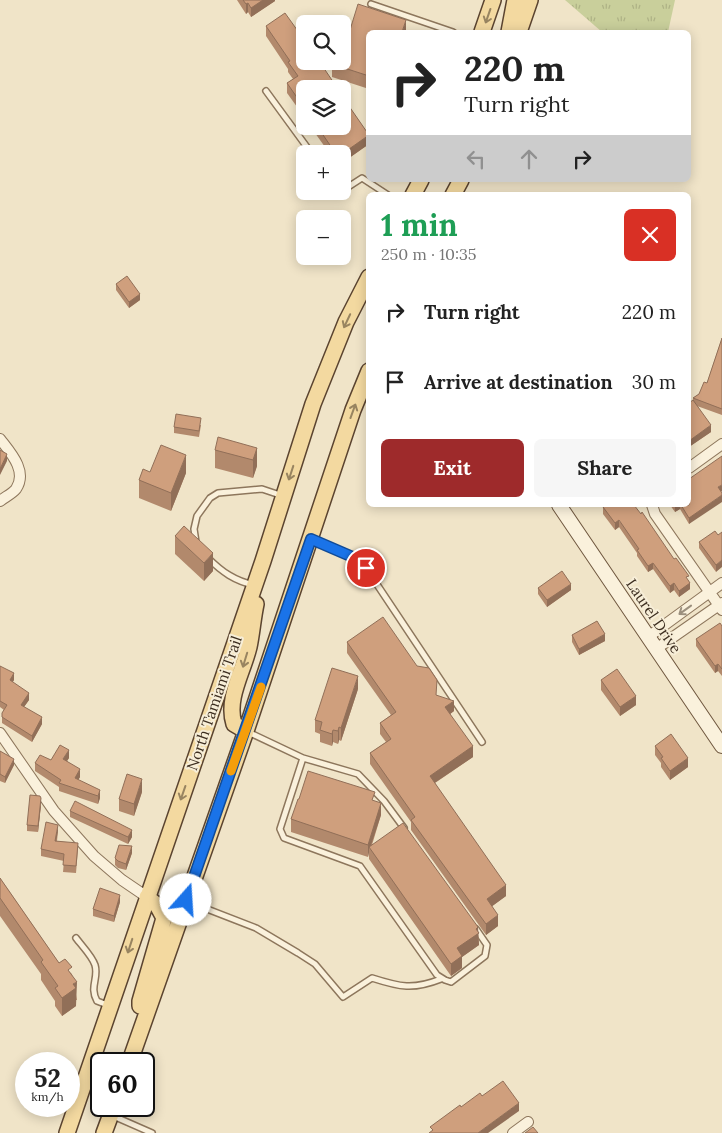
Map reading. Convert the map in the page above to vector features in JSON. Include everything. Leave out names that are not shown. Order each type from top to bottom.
[{"type":"main road","points":[[483,30],[494,0]]},
{"type":"main road","points":[[509,30],[515,0]]},
{"type":"main road","points":[[519,30],[530,0]]},
{"type":"main road","points":[[246,731],[234,724],[232,719],[233,698],[248,648],[257,586],[263,561],[313,404],[346,322],[366,283]]},
{"type":"main road","points":[[133,1052],[246,731],[353,410],[366,378]]},
{"type":"main road","name":"North Tamiami Trail","points":[[66,1133],[257,586]]},
{"type":"main road","points":[[140,1032],[140,1001],[164,918],[160,909],[147,897]]},
{"type":"main road","points":[[104,1133],[110,1117]]},
{"type":"street","points":[[0,438],[16,462],[20,472],[20,481],[15,490],[0,501]]},
{"type":"street","points":[[691,467],[722,444]]},
{"type":"street","name":"Laurel Drive","points":[[560,507],[722,746]]},
{"type":"street","points":[[653,507],[655,514],[721,606],[656,649]]},
{"type":"street","points":[[648,637],[722,583]]},
{"type":"street","points":[[0,733],[54,812],[87,849],[122,880],[147,897]]},
{"type":"street","points":[[513,1133],[528,1122]]},
{"type":"lane","points":[[371,4],[448,30]]},
{"type":"lane","points":[[266,91],[305,145]]},
{"type":"lane","points":[[351,185],[362,178],[366,181]]},
{"type":"lane","points":[[368,182],[383,192]]},
{"type":"lane","points":[[198,546],[194,538],[197,516],[210,498],[218,493],[262,490],[284,496]]},
{"type":"lane","points":[[311,539],[355,558],[366,568],[482,742]]},
{"type":"lane","points":[[204,553],[228,576],[240,582],[257,586]]},
{"type":"lane","points":[[246,731],[303,758],[358,774],[384,801],[406,832]]},
{"type":"lane","points":[[303,758],[280,829],[284,838],[290,842],[360,866],[441,979],[451,982],[484,956],[487,945],[473,924]]},
{"type":"lane","points":[[186,900],[256,928],[298,953],[315,964],[343,997],[372,978],[398,986],[426,985],[441,979]]},
{"type":"lane","points":[[76,938],[95,964],[96,975],[93,989],[97,1001],[110,1006]]},
{"type":"lane","points":[[124,1117],[152,1133]]},
{"type":"green space","points":[[565,0],[675,0],[668,30],[600,30]]},
{"type":"building","points":[[243,0],[263,0],[251,8]]},
{"type":"building","points":[[358,4],[406,20],[403,30],[366,30],[366,75],[350,70],[351,27]]},
{"type":"building","points":[[285,13],[296,28],[296,70],[325,70],[332,80],[296,80],[296,96],[287,83],[298,76],[266,26]]},
{"type":"building","points":[[351,109],[366,131],[366,137],[351,148],[351,145],[330,145],[323,135],[351,135]]},
{"type":"building","points":[[127,276],[140,294],[129,302],[116,284]]},
{"type":"building","points":[[722,338],[722,409],[693,398],[699,394],[704,382],[707,383]]},
{"type":"building","points":[[693,400],[711,425],[691,440],[691,402]]},
{"type":"building","points":[[176,414],[201,418],[199,431],[174,427]]},
{"type":"building","points":[[218,437],[257,448],[253,460],[215,450]]},
{"type":"building","points":[[161,445],[186,455],[171,493],[139,480],[143,469],[150,472]]},
{"type":"building","points":[[0,450],[7,454],[0,469]]},
{"type":"building","points":[[722,456],[722,485],[718,487],[722,495],[689,518],[682,507],[691,507],[691,478]]},
{"type":"building","points":[[603,507],[636,507],[641,514],[642,512],[674,559],[676,558],[689,576],[686,577],[690,583],[679,591],[674,583],[670,586],[653,563],[648,566],[619,520],[615,523]]},
{"type":"building","points":[[184,526],[213,553],[204,563],[175,536]]},
{"type":"building","points":[[715,531],[718,535],[722,532],[722,560],[716,565],[699,542]]},
{"type":"building","points":[[562,571],[571,584],[547,600],[538,588]]},
{"type":"building","points":[[383,617],[417,666],[429,668],[437,680],[436,695],[454,701],[445,707],[473,746],[430,776],[506,885],[487,899],[498,915],[486,924],[411,820],[415,817],[370,753],[391,739],[380,723],[396,712],[347,642]]},
{"type":"building","points":[[597,621],[605,634],[579,649],[572,635]]},
{"type":"building","points":[[720,623],[722,626],[722,669],[718,664],[715,666],[696,639]]},
{"type":"building","points":[[0,666],[14,673],[10,680],[29,693],[21,705],[42,717],[32,736],[2,717],[2,713],[7,705],[0,701]]},
{"type":"building","points":[[332,668],[358,676],[341,728],[339,727],[338,731],[333,730],[332,734],[320,730],[322,722],[315,720]]},
{"type":"building","points":[[617,669],[636,696],[620,707],[601,680]]},
{"type":"building","points":[[671,734],[688,758],[670,771],[655,746]]},
{"type":"building","points":[[60,745],[69,750],[63,759],[80,769],[75,778],[100,790],[98,796],[59,783],[61,780],[35,763],[40,755],[51,760]]},
{"type":"building","points":[[0,751],[14,759],[5,777],[0,774]]},
{"type":"building","points":[[308,771],[375,792],[372,800],[381,803],[368,845],[291,819]]},
{"type":"building","points":[[127,774],[142,779],[134,804],[119,799]]},
{"type":"building","points":[[30,795],[40,796],[41,798],[38,826],[27,825]]},
{"type":"building","points":[[75,801],[132,830],[128,837],[70,811]]},
{"type":"building","points":[[46,822],[58,825],[55,841],[78,843],[76,866],[63,865],[64,854],[41,849]]},
{"type":"building","points":[[403,823],[478,927],[476,929],[479,933],[457,948],[462,956],[451,964],[369,847]]},
{"type":"building","points":[[119,845],[132,846],[126,864],[115,858]]},
{"type":"building","points":[[0,878],[59,963],[65,959],[72,967],[68,970],[77,982],[73,984],[76,988],[62,998],[55,988],[58,986],[41,962],[43,960],[0,898]]},
{"type":"building","points":[[100,888],[120,895],[114,916],[93,909]]},
{"type":"building","points":[[503,1081],[519,1103],[478,1133],[429,1133],[433,1130],[430,1127],[460,1105],[461,1107],[480,1093],[482,1096]]},
{"type":"building","points":[[533,1127],[538,1133],[525,1133]]},
{"type":"slow traffic","points":[[231,771],[261,687]]},
{"type":"route","points":[[186,900],[311,539],[355,558],[366,568]]}]
